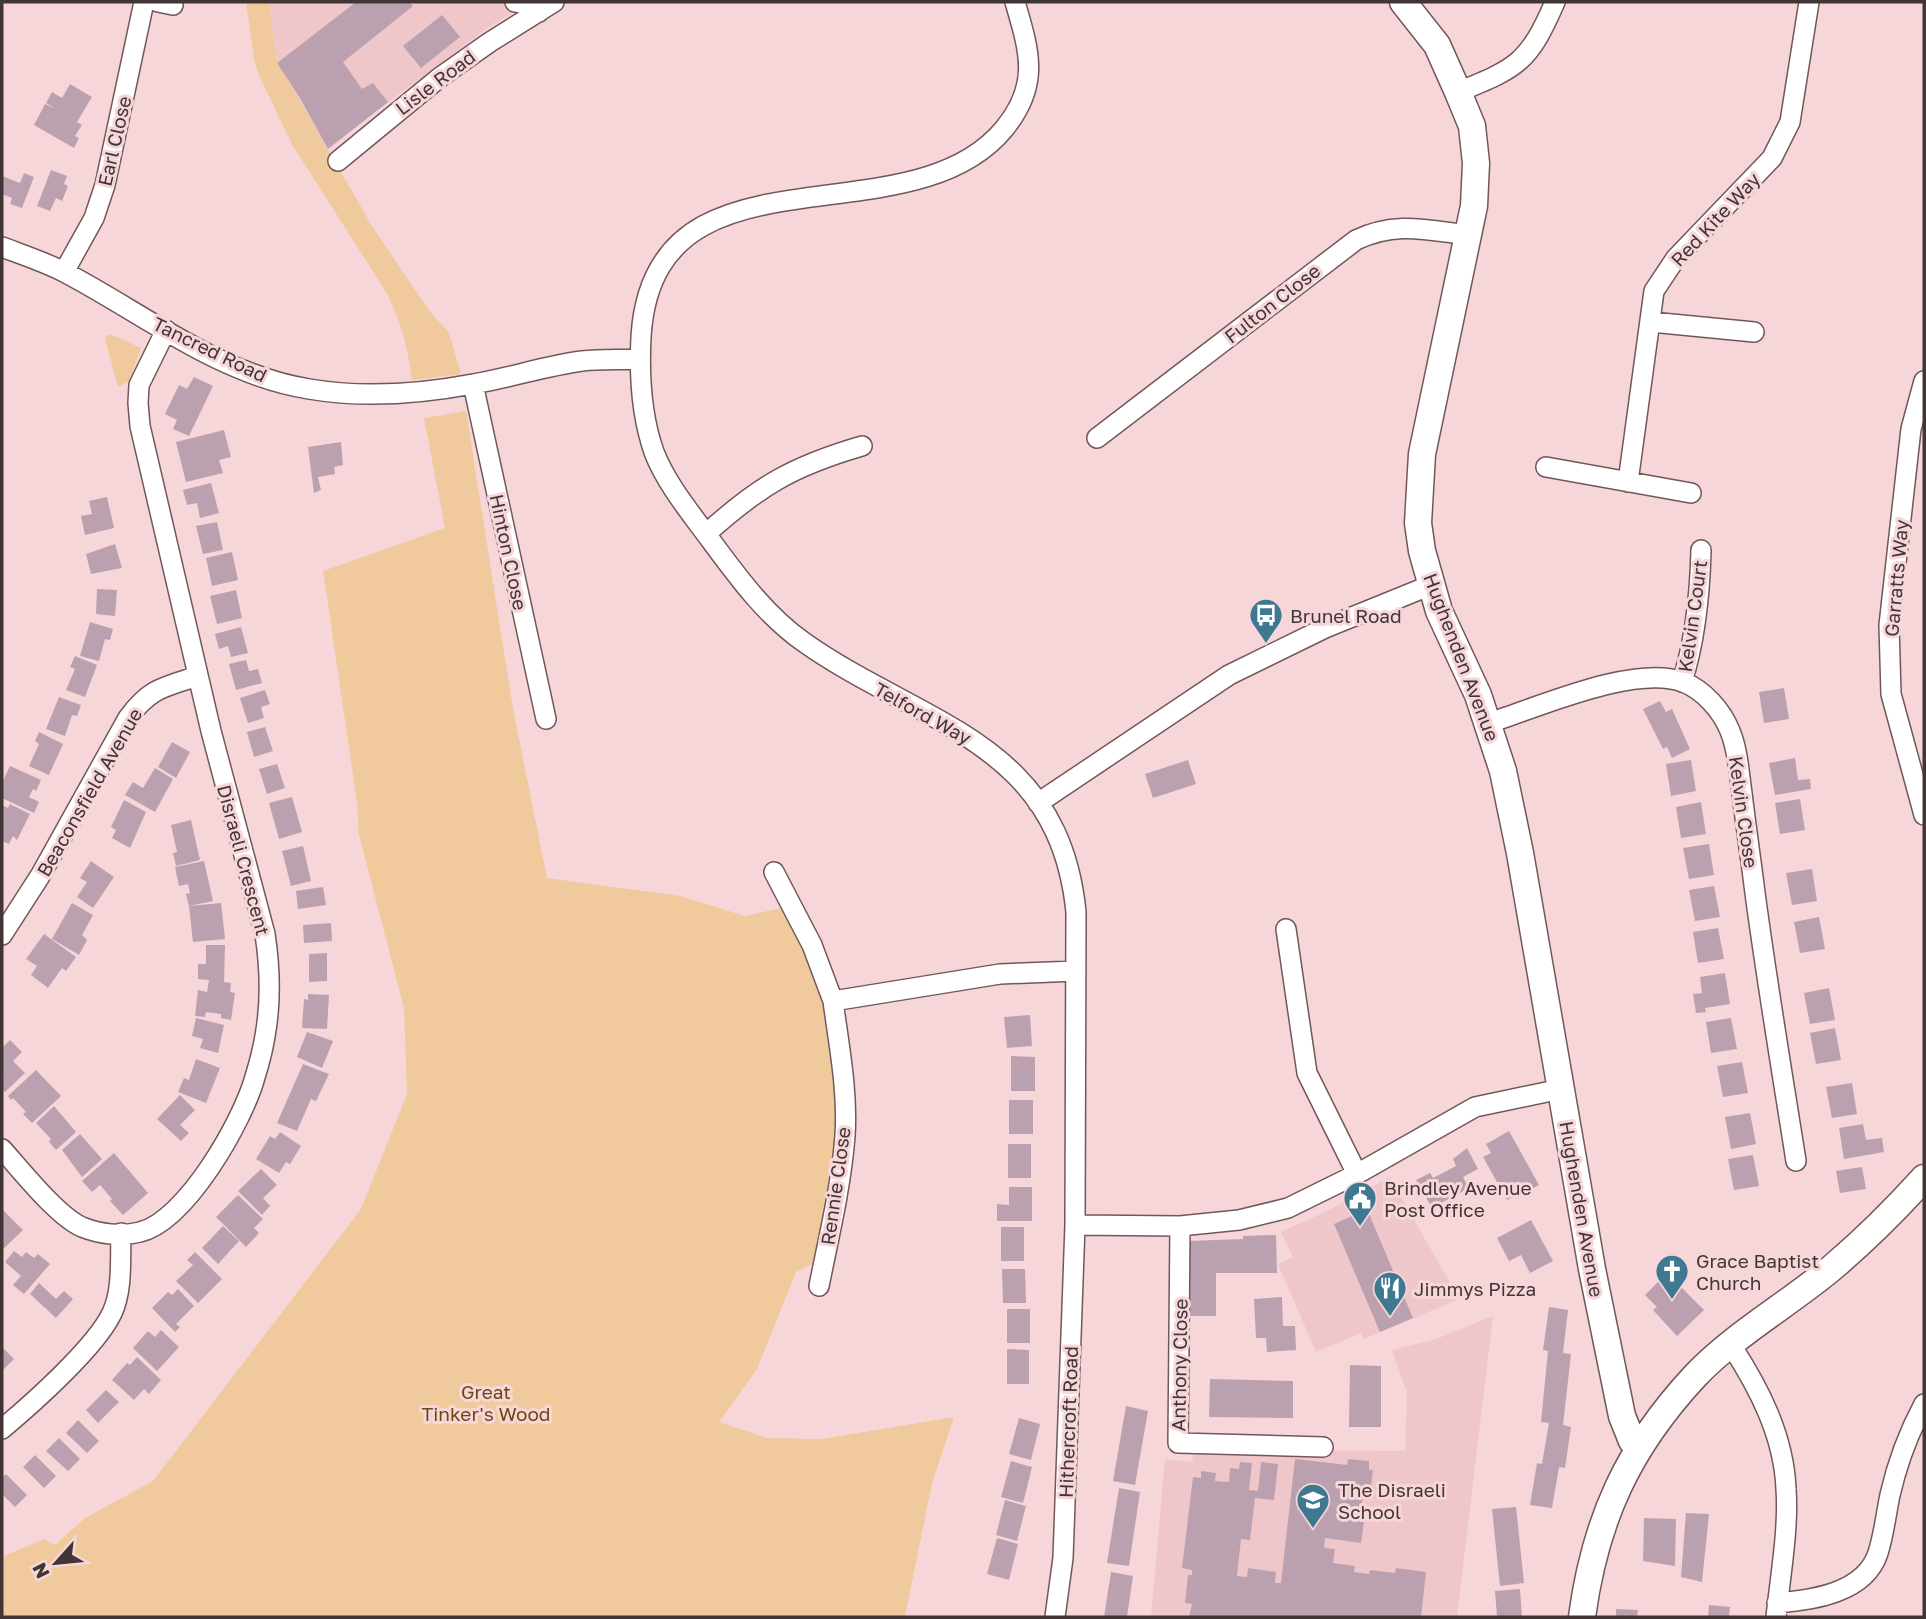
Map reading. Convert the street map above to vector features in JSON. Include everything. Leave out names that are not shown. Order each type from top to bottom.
[{"type":"street","name":"Earl Close","points":[[64,272],[94,218],[105,185],[144,2]]},
{"type":"street","name":"Lisle Road","points":[[514,2],[547,7]]},
{"type":"street","name":"Telford Way","points":[[1015,2],[1026,37],[1030,79],[1014,117],[998,136],[981,152],[943,173],[753,207],[723,215],[700,226],[684,238],[657,271],[644,310],[640,359],[641,391],[654,452],[665,475],[706,534],[764,607],[802,641],[859,678],[919,707],[972,739],[1006,765],[1038,803],[1054,828],[1066,858],[1073,887],[1076,971],[1075,1225]]},
{"type":"street","name":"Hughenden Avenue","points":[[1403,2],[1437,45],[1472,126],[1476,163],[1474,206],[1422,454],[1418,523],[1431,585],[1448,632],[1489,723],[1503,771],[1520,853],[1592,1269],[1622,1416],[1632,1441],[1640,1446]]},
{"type":"street","points":[[1458,92],[1502,74],[1518,63],[1534,46],[1555,2]]},
{"type":"street","name":"Red Kite Way","points":[[1628,482],[1654,291],[1676,258],[1772,158],[1790,122],[1809,2]]},
{"type":"street","name":"Lisle Road","points":[[338,161],[439,78],[547,7]]},
{"type":"street","name":"Fulton Close","points":[[1097,438],[1356,240],[1375,231],[1394,228],[1468,235]]},
{"type":"street","name":"Tancred Road","points":[[2,247],[64,272],[240,368],[270,380],[307,389],[374,394],[417,392],[473,384],[583,361],[640,359]]},
{"type":"street","points":[[1651,322],[1754,332]]},
{"type":"street","name":"Disraeli Crescent","points":[[2,1149],[61,1212],[79,1226],[102,1233],[140,1232],[161,1222],[178,1208],[196,1186],[243,1107],[255,1079],[265,1034],[269,964],[265,934],[198,676],[140,426],[139,386],[166,330]]},
{"type":"street","name":"Garratts Way","points":[[1924,380],[1912,429],[1889,625],[1891,694],[1924,815]]},
{"type":"street","name":"Hinton Close","points":[[473,384],[546,719]]},
{"type":"street","points":[[706,534],[756,492],[780,477],[826,456],[862,446]]},
{"type":"street","points":[[1546,467],[1691,493]]},
{"type":"street","name":"Kelvin Court","points":[[1682,682],[1699,589],[1701,550]]},
{"type":"street","points":[[1038,803],[1229,675],[1325,628],[1431,585]]},
{"type":"street","name":"Beaconsfield Avenue","points":[[2,935],[40,876],[139,702],[152,692],[198,676]]},
{"type":"street","name":"Kelvin Close","points":[[1489,723],[1616,682],[1659,677],[1694,687],[1721,714],[1731,732],[1737,759],[1796,1161]]},
{"type":"street","name":"Rennie Close","points":[[774,872],[812,945],[833,1002],[845,1088],[845,1135],[834,1216],[819,1286]]},
{"type":"street","points":[[1286,929],[1307,1073],[1357,1174]]},
{"type":"street","points":[[833,1002],[1000,974],[1076,971]]},
{"type":"street","points":[[1075,1225],[1180,1226],[1240,1220],[1287,1208],[1357,1174],[1475,1107],[1561,1089]]},
{"type":"street","points":[[1582,1617],[1588,1573],[1613,1495],[1640,1446],[1667,1409],[1697,1374],[1833,1267],[1892,1213],[1924,1178]]},
{"type":"street","name":"Hithercroft Road","points":[[1055,1617],[1063,1558],[1075,1225]]},
{"type":"street","name":"Anthony Close","points":[[1180,1226],[1178,1443],[1323,1447]]},
{"type":"street","points":[[2,1429],[82,1353],[112,1313],[117,1296],[121,1233]]},
{"type":"street","points":[[1731,1345],[1750,1374],[1776,1432],[1787,1489],[1777,1610],[1838,1591],[1855,1582],[1868,1570],[1877,1556],[1891,1491],[1902,1457],[1913,1425],[1924,1405]]},
{"type":"shaded area","points":[[269,2],[532,2],[493,24],[327,148],[277,61]]},
{"type":"shaded area","points":[[1390,1177],[1459,1299],[1364,1339],[1361,1333],[1316,1352],[1278,1264],[1293,1257],[1281,1232]]},
{"type":"shaded area","name":"The Disraeli School","points":[[1493,1316],[1457,1617],[1151,1617],[1165,1459],[1192,1462],[1194,1449],[1405,1451],[1407,1393],[1392,1350],[1436,1339]]},
{"type":"green space","points":[[246,2],[269,2],[277,61],[372,226],[428,309],[449,333],[461,374],[412,380],[403,335],[386,292],[293,146],[260,78],[254,60]]},
{"type":"green space","points":[[110,334],[141,348],[129,381],[118,387],[105,338]]},
{"type":"green space","name":"Great Tinker's Wood","points":[[466,411],[513,709],[547,878],[680,896],[745,916],[781,908],[801,939],[825,1010],[839,1119],[816,1262],[796,1272],[757,1369],[719,1422],[767,1438],[822,1439],[954,1417],[932,1483],[905,1617],[2,1617],[2,1557],[44,1539],[55,1545],[85,1518],[153,1481],[361,1209],[407,1094],[404,1008],[359,835],[357,802],[323,571],[445,528],[424,418]]},
{"type":"building","points":[[356,2],[409,2],[413,6],[343,62],[362,89],[373,83],[388,102],[328,149],[277,63]]},
{"type":"building","points":[[442,15],[460,37],[421,68],[403,46]]},
{"type":"building","points":[[70,84],[92,97],[77,122],[82,125],[75,136],[79,138],[74,148],[34,125],[45,104],[56,109],[46,103],[52,92],[62,98]]},
{"type":"building","points":[[51,170],[67,176],[64,184],[68,186],[62,201],[56,198],[50,211],[37,206]]},
{"type":"building","points":[[24,173],[34,177],[22,208],[10,204],[12,198],[2,194],[2,176],[20,183]]},
{"type":"building","points":[[194,377],[213,386],[189,436],[173,429],[177,420],[165,414],[179,385],[187,389]]},
{"type":"building","points":[[224,430],[231,457],[219,460],[223,473],[186,482],[176,442]]},
{"type":"building","points":[[341,442],[343,465],[334,467],[335,474],[318,477],[321,490],[314,493],[308,447]]},
{"type":"building","points":[[211,483],[219,513],[200,518],[197,503],[187,505],[183,490]]},
{"type":"building","points":[[107,497],[114,528],[85,535],[81,516],[92,514],[89,501]]},
{"type":"building","points":[[217,522],[223,550],[203,554],[196,526]]},
{"type":"building","points":[[115,544],[122,568],[91,574],[86,554]]},
{"type":"building","points":[[232,552],[238,580],[212,586],[206,558]]},
{"type":"building","points":[[97,589],[117,590],[115,616],[96,614]]},
{"type":"building","points":[[236,590],[242,618],[217,624],[210,596]]},
{"type":"building","points":[[90,622],[113,629],[110,640],[105,639],[99,661],[80,656]]},
{"type":"building","points":[[241,627],[248,653],[231,657],[228,646],[219,649],[215,634]]},
{"type":"building","points":[[75,656],[97,665],[85,697],[66,690],[75,669],[70,667]]},
{"type":"building","points":[[246,660],[249,671],[258,669],[262,683],[236,690],[229,664]]},
{"type":"building","points":[[1784,688],[1789,719],[1764,723],[1759,692]]},
{"type":"building","points":[[265,690],[270,704],[261,707],[264,718],[248,723],[240,698]]},
{"type":"building","points":[[59,697],[81,705],[77,716],[72,715],[65,736],[46,729]]},
{"type":"building","points":[[1660,701],[1666,712],[1672,709],[1690,749],[1672,758],[1667,747],[1663,749],[1643,709]]},
{"type":"building","points":[[265,727],[273,751],[254,757],[247,732]]},
{"type":"building","points":[[39,732],[63,744],[49,775],[29,766],[39,744],[35,741]]},
{"type":"building","points":[[172,742],[190,752],[176,778],[158,767]]},
{"type":"building","points":[[1795,758],[1798,780],[1810,779],[1811,789],[1775,795],[1769,763]]},
{"type":"building","points":[[1188,760],[1196,784],[1153,798],[1145,774]]},
{"type":"building","points":[[1691,760],[1696,791],[1671,796],[1666,764]]},
{"type":"building","points":[[277,764],[285,788],[267,794],[259,769]]},
{"type":"building","points":[[10,766],[41,780],[36,791],[33,789],[29,797],[39,802],[34,813],[2,798],[2,783]]},
{"type":"building","points":[[155,768],[173,779],[155,812],[125,795],[133,782],[143,788]]},
{"type":"building","points":[[292,797],[302,832],[279,839],[269,803]]},
{"type":"building","points":[[1800,799],[1805,830],[1780,834],[1775,803]]},
{"type":"building","points":[[124,800],[146,812],[130,848],[112,838],[116,830],[111,827]]},
{"type":"building","points":[[1701,802],[1706,834],[1681,838],[1676,807]]},
{"type":"building","points":[[10,804],[30,814],[17,840],[13,836],[9,844],[2,841],[2,805],[8,808]]},
{"type":"building","points":[[191,820],[200,860],[176,866],[173,853],[177,852],[171,825]]},
{"type":"building","points":[[1709,844],[1714,875],[1689,879],[1683,848]]},
{"type":"building","points":[[303,846],[311,881],[291,886],[282,851]]},
{"type":"building","points":[[91,861],[114,877],[93,908],[77,897],[87,882],[80,878]]},
{"type":"building","points":[[204,861],[213,901],[189,906],[186,894],[190,893],[188,884],[179,886],[175,867]]},
{"type":"building","points":[[1812,869],[1817,901],[1792,905],[1786,873]]},
{"type":"building","points":[[1714,886],[1720,917],[1695,921],[1689,890]]},
{"type":"building","points":[[323,887],[326,905],[298,909],[296,891]]},
{"type":"building","points":[[72,903],[93,915],[82,935],[87,940],[79,955],[52,939]]},
{"type":"building","points":[[221,903],[225,939],[193,942],[189,906]]},
{"type":"building","points":[[1819,917],[1825,949],[1800,953],[1794,922]]},
{"type":"building","points":[[331,923],[332,941],[304,943],[303,925]]},
{"type":"building","points":[[1718,928],[1724,959],[1698,963],[1693,932]]},
{"type":"building","points":[[44,934],[76,957],[66,971],[62,968],[48,988],[31,975],[37,966],[26,959]]},
{"type":"building","points":[[206,945],[225,945],[224,982],[231,983],[230,992],[235,993],[231,1020],[221,1018],[221,1014],[206,1012],[205,1017],[195,1016],[198,990],[207,992],[209,980],[198,979],[198,964],[206,964]]},
{"type":"building","points":[[327,953],[327,981],[309,982],[309,954]]},
{"type":"building","points":[[1725,973],[1730,1004],[1705,1008],[1706,1012],[1696,1013],[1693,994],[1702,993],[1700,977]]},
{"type":"building","points":[[1829,988],[1835,1020],[1810,1024],[1804,993]]},
{"type":"building","points":[[308,994],[329,995],[327,1029],[302,1028],[304,999],[308,1000]]},
{"type":"building","points":[[1030,1015],[1032,1046],[1007,1048],[1004,1017]]},
{"type":"building","points":[[196,1018],[224,1025],[218,1053],[200,1048],[203,1039],[192,1036]]},
{"type":"building","points":[[1731,1018],[1737,1049],[1711,1053],[1706,1022]]},
{"type":"building","points":[[1835,1028],[1841,1060],[1816,1064],[1810,1033]]},
{"type":"building","points":[[307,1032],[333,1041],[322,1068],[297,1057]]},
{"type":"building","points":[[10,1040],[22,1052],[13,1061],[25,1073],[5,1092],[2,1089],[2,1048]]},
{"type":"building","points":[[1011,1056],[1035,1057],[1035,1091],[1011,1091]]},
{"type":"building","points":[[196,1059],[220,1068],[206,1103],[178,1092],[184,1078],[189,1080]]},
{"type":"building","points":[[1742,1062],[1748,1093],[1723,1097],[1717,1066]]},
{"type":"building","points":[[303,1064],[329,1074],[316,1101],[311,1099],[297,1131],[277,1123]]},
{"type":"building","points":[[36,1070],[61,1096],[32,1123],[23,1114],[26,1112],[8,1096]]},
{"type":"building","points":[[1852,1083],[1857,1114],[1832,1118],[1826,1087]]},
{"type":"building","points":[[180,1095],[195,1110],[180,1125],[189,1133],[181,1141],[157,1119]]},
{"type":"building","points":[[1009,1100],[1033,1100],[1033,1134],[1009,1134]]},
{"type":"building","points":[[54,1106],[76,1132],[56,1150],[49,1142],[51,1139],[36,1123]]},
{"type":"building","points":[[1750,1113],[1756,1144],[1731,1149],[1725,1117]]},
{"type":"building","points":[[1863,1124],[1866,1140],[1882,1138],[1884,1152],[1844,1159],[1839,1128]]},
{"type":"building","points":[[1509,1131],[1539,1185],[1507,1200],[1483,1157],[1491,1153],[1486,1144]]},
{"type":"building","points":[[280,1132],[301,1146],[290,1164],[286,1162],[279,1173],[256,1159],[270,1136],[275,1139]]},
{"type":"building","points":[[80,1134],[102,1159],[82,1177],[62,1150]]},
{"type":"building","points":[[1008,1144],[1031,1144],[1031,1178],[1008,1178]]},
{"type":"building","points":[[1467,1148],[1478,1169],[1463,1177],[1469,1188],[1432,1208],[1416,1180],[1430,1173],[1433,1178],[1456,1166],[1453,1159]]},
{"type":"building","points":[[114,1153],[148,1193],[123,1215],[100,1185],[92,1192],[82,1181]]},
{"type":"building","points":[[1753,1155],[1759,1186],[1734,1190],[1728,1159]]},
{"type":"building","points":[[1862,1167],[1866,1189],[1840,1193],[1836,1171]]},
{"type":"building","points":[[261,1169],[277,1185],[263,1198],[270,1206],[262,1215],[238,1191]]},
{"type":"building","points":[[1009,1187],[1032,1187],[1032,1221],[997,1221],[997,1204],[1009,1205]]},
{"type":"building","points":[[238,1195],[263,1219],[254,1228],[259,1233],[246,1247],[216,1217]]},
{"type":"building","points":[[2,1209],[23,1230],[2,1250]]},
{"type":"building","points":[[1367,1209],[1413,1318],[1380,1332],[1334,1224]]},
{"type":"building","points":[[1531,1220],[1553,1261],[1530,1273],[1521,1255],[1509,1261],[1497,1238]]},
{"type":"building","points":[[223,1226],[239,1241],[218,1264],[202,1248]]},
{"type":"building","points":[[1001,1227],[1024,1227],[1024,1261],[1001,1261]]},
{"type":"building","points":[[1276,1235],[1277,1273],[1216,1273],[1216,1316],[1190,1316],[1187,1241]]},
{"type":"building","points":[[14,1251],[22,1257],[26,1252],[34,1258],[38,1254],[50,1264],[24,1294],[13,1285],[21,1276],[5,1262]]},
{"type":"building","points":[[195,1252],[222,1279],[198,1303],[176,1281],[193,1265],[187,1260]]},
{"type":"building","points":[[1002,1269],[1025,1269],[1026,1303],[1003,1303]]},
{"type":"building","name":"Grace Baptist Church","points":[[1663,1277],[1675,1290],[1680,1286],[1704,1310],[1677,1336],[1653,1310],[1657,1307],[1645,1295]]},
{"type":"building","points":[[39,1283],[56,1299],[64,1291],[73,1299],[56,1318],[30,1294]]},
{"type":"building","points":[[178,1289],[194,1306],[176,1324],[180,1327],[175,1332],[152,1308],[168,1292],[172,1295]]},
{"type":"building","points":[[1282,1297],[1283,1326],[1295,1326],[1296,1350],[1267,1352],[1266,1338],[1256,1338],[1254,1299]]},
{"type":"building","points":[[1549,1307],[1568,1310],[1563,1353],[1571,1354],[1563,1425],[1571,1427],[1565,1468],[1559,1467],[1552,1508],[1530,1505],[1537,1463],[1542,1464],[1549,1423],[1541,1422],[1548,1351],[1543,1350]]},
{"type":"building","points":[[1007,1309],[1030,1309],[1030,1343],[1007,1343]]},
{"type":"building","points":[[161,1330],[179,1347],[157,1371],[133,1348],[148,1331],[155,1337]]},
{"type":"building","points":[[2,1347],[14,1359],[2,1371]]},
{"type":"building","points":[[1007,1349],[1029,1350],[1029,1384],[1007,1384]]},
{"type":"building","points":[[137,1357],[161,1380],[149,1394],[144,1389],[134,1400],[112,1380],[127,1363],[130,1365]]},
{"type":"building","points":[[1350,1365],[1381,1366],[1381,1427],[1349,1427]]},
{"type":"building","points":[[1210,1379],[1293,1381],[1293,1418],[1209,1417]]},
{"type":"building","points":[[106,1390],[119,1402],[98,1423],[86,1410]]},
{"type":"building","points":[[1126,1406],[1148,1411],[1135,1485],[1113,1481]]},
{"type":"building","points":[[1019,1418],[1040,1424],[1031,1460],[1009,1454]]},
{"type":"building","points":[[78,1420],[99,1441],[87,1453],[66,1433]]},
{"type":"building","points":[[59,1438],[80,1459],[68,1471],[46,1451]]},
{"type":"building","points":[[35,1455],[56,1476],[44,1488],[23,1467]]},
{"type":"building","points":[[1295,1459],[1347,1465],[1348,1459],[1369,1461],[1369,1470],[1373,1470],[1370,1496],[1363,1495],[1360,1522],[1364,1522],[1361,1543],[1325,1538],[1324,1548],[1335,1549],[1333,1563],[1355,1566],[1354,1572],[1369,1574],[1370,1570],[1395,1573],[1396,1568],[1426,1572],[1421,1617],[1189,1617],[1192,1604],[1185,1603],[1188,1575],[1192,1575],[1192,1570],[1182,1568],[1193,1477],[1201,1478],[1201,1471],[1216,1473],[1215,1481],[1229,1482],[1230,1468],[1239,1469],[1240,1462],[1252,1463],[1249,1490],[1258,1491],[1261,1462],[1278,1464],[1274,1500],[1255,1498],[1250,1540],[1241,1539],[1237,1576],[1247,1577],[1248,1568],[1276,1572],[1275,1583],[1281,1583]]},
{"type":"building","points":[[1011,1461],[1032,1467],[1023,1503],[1001,1497]]},
{"type":"building","points":[[6,1474],[27,1495],[15,1507],[2,1494],[2,1478]]},
{"type":"building","points":[[1119,1488],[1140,1492],[1129,1566],[1107,1563]]},
{"type":"building","points":[[1005,1500],[1026,1506],[1017,1541],[996,1535]]},
{"type":"building","points":[[1516,1507],[1524,1583],[1500,1586],[1492,1509]]},
{"type":"building","points":[[1686,1513],[1709,1514],[1702,1582],[1681,1577]]},
{"type":"building","points":[[1644,1518],[1676,1519],[1675,1566],[1643,1561]]},
{"type":"building","points":[[997,1538],[1018,1544],[1009,1580],[987,1574]]},
{"type":"building","points":[[1111,1572],[1133,1576],[1127,1617],[1104,1617]]},
{"type":"building","points":[[1520,1589],[1522,1617],[1497,1617],[1495,1591]]},
{"type":"building","points":[[1709,1605],[1730,1607],[1729,1617],[1708,1617]]},
{"type":"building","points":[[1616,1609],[1638,1610],[1637,1617],[1616,1617]]},
{"type":"place","name":"Brunel Road","points":[[1266,645]]},
{"type":"place","name":"Brindley Avenue Post Office","points":[[1360,1228]]},
{"type":"place","name":"Grace Baptist Church","points":[[1672,1301]]},
{"type":"place","name":"Jimmys Pizza","points":[[1390,1318]]},
{"type":"place","name":"The Disraeli School","points":[[1313,1530]]}]
